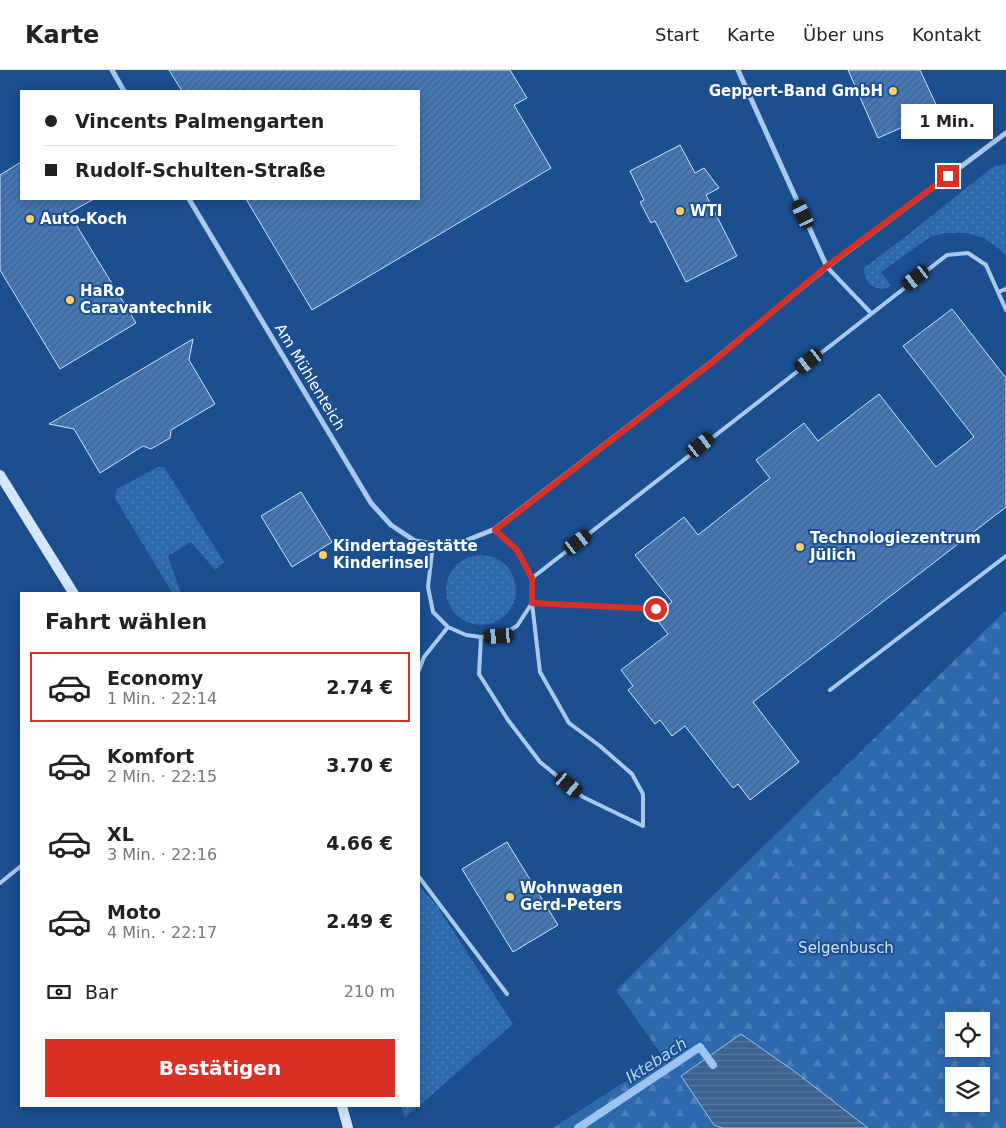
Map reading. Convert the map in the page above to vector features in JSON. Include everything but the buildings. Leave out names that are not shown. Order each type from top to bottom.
[{"type":"main road","points":[[0,475],[73,592]]},
{"type":"main road","points":[[342,1107],[348,1128]]},
{"type":"street","points":[[112,70],[123,90]]},
{"type":"street","points":[[738,70],[827,266]]},
{"type":"street","points":[[433,544],[465,541],[495,530],[714,361],[827,266],[1006,133]]},
{"type":"street","name":"Am Mühlenteich","points":[[190,200],[371,503],[391,526],[415,541],[433,544]]},
{"type":"lane","points":[[532,578],[947,255],[968,253],[986,265],[1006,310]]},
{"type":"lane","points":[[827,266],[871,313]]},
{"type":"lane","points":[[998,292],[1006,289]]},
{"type":"lane","points":[[481,637],[479,674],[508,720],[540,762],[583,797],[643,826],[643,794],[632,774],[600,746],[569,723],[540,672],[532,603],[532,578],[517,550],[495,530]]},
{"type":"lane","points":[[433,544],[428,587],[433,612],[448,627],[466,635],[481,637],[499,636],[517,626],[532,603]]},
{"type":"lane","points":[[830,690],[1006,556]]},
{"type":"lane","points":[[532,603],[656,609]]},
{"type":"lane","points":[[420,667],[424,657],[448,627]]},
{"type":"lane","points":[[0,883],[20,867]]},
{"type":"lane","points":[[420,878],[507,994]]},
{"type":"green space","points":[[1006,164],[1006,256],[984,238],[967,233],[946,233],[930,237],[881,272],[891,286],[881,289],[868,283],[864,274],[864,268],[994,166]]},
{"type":"green space","points":[[158,467],[164,467],[224,562],[215,570],[191,542],[168,556],[180,592],[172,592],[115,498],[117,489]]},
{"type":"green space","points":[[481,555],[500,561],[510,571],[516,590],[510,609],[500,619],[481,625],[462,619],[452,609],[446,590],[452,571],[462,561]]},
{"type":"green space","name":"Selgenbusch","points":[[1006,610],[1006,1128],[868,1128],[794,1071],[714,1125],[723,1128],[553,1128],[663,1057],[616,990]]},
{"type":"green space","points":[[420,887],[436,904],[513,1024],[420,1105]]},
{"type":"green space","points":[[401,1107],[417,1107],[405,1117]]},
{"type":"shaded area","points":[[741,1034],[794,1071],[868,1128],[723,1128],[714,1125],[681,1076]]},
{"type":"waterway","name":"Iktebach","points":[[578,1128],[700,1047],[713,1065]]},
{"type":"place","name":"Geppert-Band GmbH","points":[[893,91]]},
{"type":"place","name":"WTI","points":[[680,211]]},
{"type":"place","name":"Auto-Koch","points":[[30,219]]},
{"type":"place","name":"HaRo Caravantechnik","points":[[70,300]]},
{"type":"place","name":"Technologiezentrum Jülich","points":[[800,547]]},
{"type":"place","name":"Kindertagestätte Kinderinsel","points":[[323,555]]},
{"type":"place","name":"Wohnwagen Gerd-Peters","points":[[510,897]]},
{"type":"route","points":[[656,609],[532,603],[532,578],[517,550],[495,530],[714,361],[827,266],[948,176]]}]
